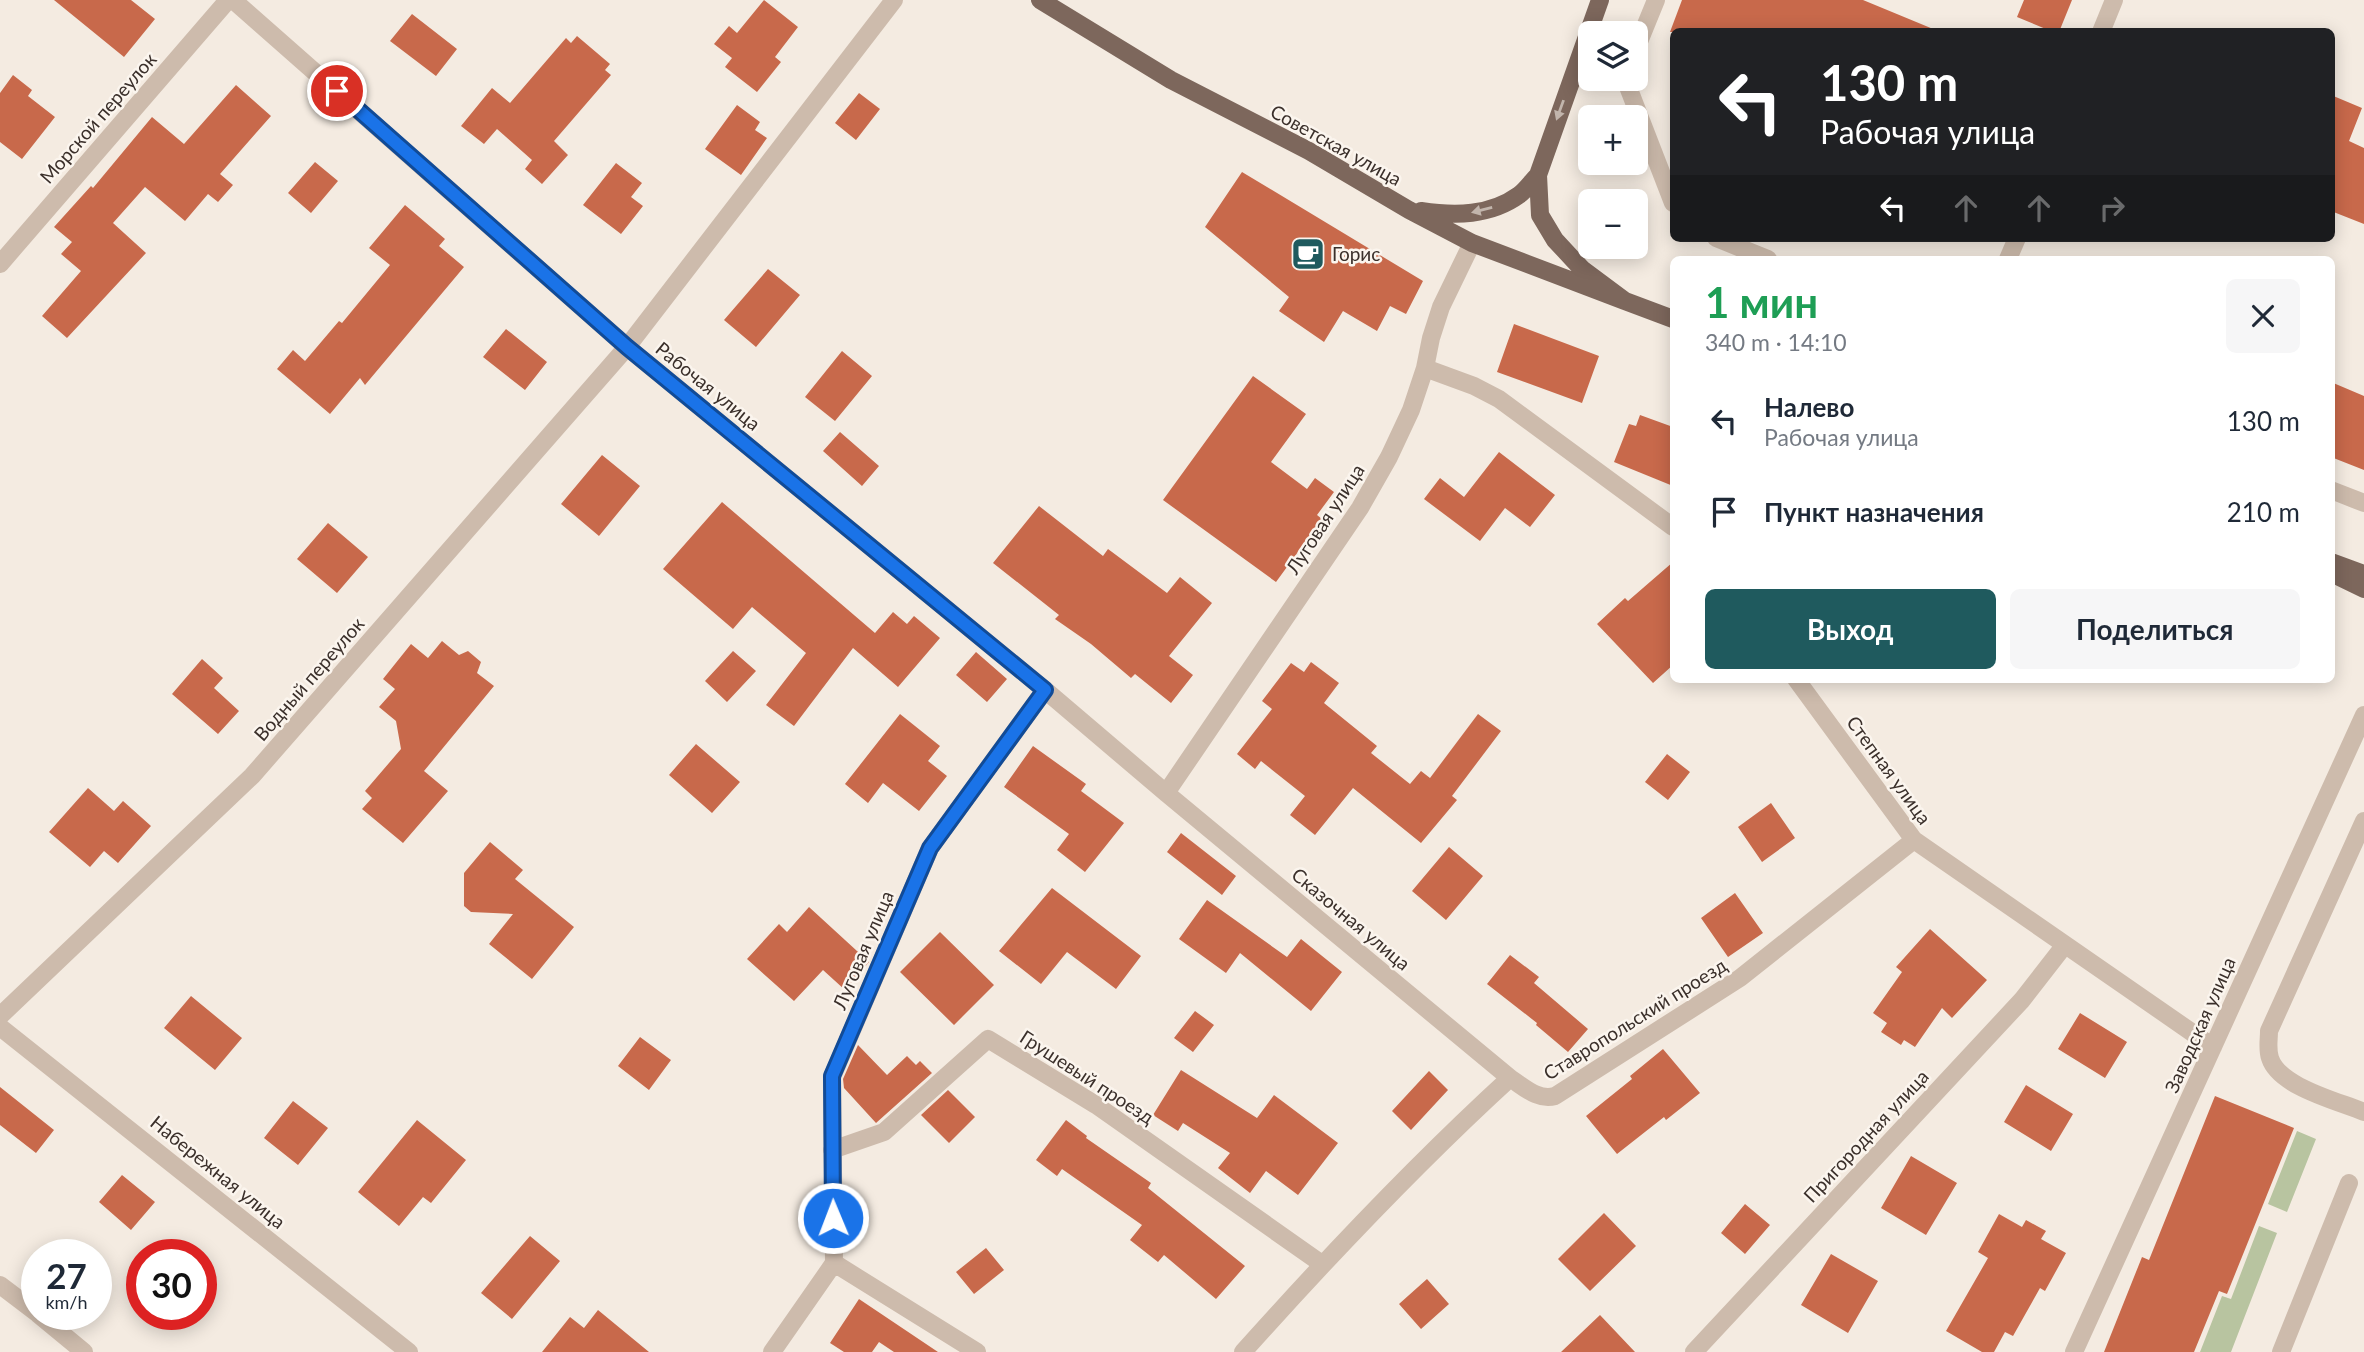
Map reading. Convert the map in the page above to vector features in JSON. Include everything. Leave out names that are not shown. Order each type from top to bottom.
[{"type":"main road","name":"Советская улица","points":[[1040,0],[1171,80],[1309,151],[1409,210],[1472,243],[1670,318]]},
{"type":"main road","points":[[1600,0],[1538,175],[1539,215],[1555,240],[1582,269],[1625,301]]},
{"type":"main road","points":[[1409,210],[1448,215],[1483,212],[1519,195],[1538,175]]},
{"type":"main road","points":[[2335,563],[2364,574]]},
{"type":"main road","points":[[2335,575],[2364,589]]},
{"type":"street","name":"Морской переулок","points":[[0,264],[230,0]]},
{"type":"street","name":"Рабочая улица","points":[[230,0],[627,347],[1045,690],[1166,793]]},
{"type":"street","name":"Водный переулок","points":[[0,1016],[252,776],[627,347],[894,0]]},
{"type":"street","points":[[1647,21],[1656,0]]},
{"type":"street","points":[[2103,28],[2114,0]]},
{"type":"street","points":[[1630,91],[1670,194]]},
{"type":"street","points":[[1726,242],[1761,256]]},
{"type":"street","name":"Луговая улица","points":[[1166,793],[1360,508],[1389,457],[1411,410],[1441,307],[1472,243]]},
{"type":"street","points":[[1425,368],[1474,386],[1499,400],[1670,525]]},
{"type":"street","points":[[2335,492],[2364,503]]},
{"type":"street","name":"Степная улица","points":[[1799,683],[1914,840],[2213,1047]]},
{"type":"street","name":"Луговая улица","points":[[834,1263],[832,1076],[930,848],[1045,690]]},
{"type":"street","name":"Заводская улица","points":[[2074,1352],[2364,715]]},
{"type":"street","name":"Сказочная улица","points":[[1166,793],[1510,1078]]},
{"type":"street","points":[[2364,821],[2269,1031],[2268,1048],[2271,1061],[2291,1083],[2364,1112]]},
{"type":"street","name":"Ставропольский проезд","points":[[1510,1078],[1537,1096],[1546,1099],[1555,1096],[1740,978],[1914,840]]},
{"type":"street","name":"Пригородная улица","points":[[1694,1352],[2022,1000],[2064,946]]},
{"type":"street","name":"Набережная улица","points":[[0,1027],[409,1352]]},
{"type":"street","name":"Грушевый проезд","points":[[832,1150],[884,1132],[988,1039],[1097,1105],[1322,1264]]},
{"type":"street","points":[[1243,1352],[1322,1264],[1446,1136],[1510,1078]]},
{"type":"street","points":[[2281,1352],[2349,1183]]},
{"type":"street","points":[[772,1352],[834,1263],[977,1352]]},
{"type":"street","points":[[0,1285],[21,1301]]},
{"type":"street","points":[[57,1330],[84,1352]]},
{"type":"green space","points":[[2297,1131],[2316,1139],[2287,1212],[2268,1204]]},
{"type":"green space","points":[[2259,1226],[2277,1233],[2231,1352],[2200,1352],[2222,1296],[2231,1299]]},
{"type":"building","points":[[54,0],[131,0],[155,19],[124,57]]},
{"type":"building","points":[[764,0],[798,27],[775,57],[781,62],[757,92],[725,67],[732,58],[714,44],[729,26],[737,33]]},
{"type":"building","points":[[1682,0],[1863,0],[1931,28],[1672,28]]},
{"type":"building","points":[[2024,0],[2072,0],[2061,28],[2043,28],[2017,17]]},
{"type":"building","points":[[412,14],[457,49],[436,76],[390,41]]},
{"type":"building","points":[[577,36],[610,64],[605,70],[611,75],[554,141],[568,155],[542,184],[525,169],[532,160],[497,129],[484,144],[461,126],[492,88],[510,103],[566,38],[571,43]]},
{"type":"building","points":[[13,75],[32,90],[28,96],[55,117],[22,159],[0,142],[0,93]]},
{"type":"building","points":[[236,85],[271,116],[220,174],[233,185],[218,202],[208,194],[185,221],[145,187],[113,223],[146,253],[67,338],[42,316],[81,271],[61,254],[72,242],[54,227],[91,186],[93,188],[152,117],[184,144]]},
{"type":"building","points":[[859,93],[880,109],[856,140],[835,123]]},
{"type":"building","points":[[2335,97],[2362,108],[2349,141],[2364,148],[2364,224],[2335,213]]},
{"type":"building","points":[[737,105],[760,122],[755,130],[767,138],[741,175],[705,149]]},
{"type":"building","points":[[315,162],[338,181],[311,213],[288,193]]},
{"type":"building","points":[[616,163],[642,183],[631,197],[643,206],[621,234],[583,205]]},
{"type":"building","name":"Горис","points":[[1242,172],[1423,281],[1406,314],[1390,306],[1377,331],[1343,311],[1324,342],[1279,311],[1289,297],[1205,227]]},
{"type":"building","points":[[405,205],[445,239],[439,246],[464,267],[365,385],[360,378],[330,414],[277,369],[293,350],[305,361],[339,321],[342,323],[390,265],[369,248]]},
{"type":"building","points":[[768,269],[800,295],[756,347],[724,320]]},
{"type":"building","points":[[1514,324],[1599,356],[1582,403],[1497,372]]},
{"type":"building","points":[[506,329],[547,362],[525,390],[483,357]]},
{"type":"building","points":[[842,351],[872,376],[835,421],[805,397]]},
{"type":"building","points":[[1253,376],[1306,414],[1271,462],[1307,489],[1315,478],[1334,492],[1317,515],[1322,519],[1276,582],[1163,500]]},
{"type":"building","points":[[2335,384],[2364,396],[2364,470],[2335,459]]},
{"type":"building","points":[[1640,415],[1670,426],[1670,485],[1614,462],[1629,424],[1636,426]]},
{"type":"building","points":[[840,432],[879,466],[862,486],[823,451]]},
{"type":"building","points":[[1499,452],[1555,495],[1530,527],[1505,508],[1480,541],[1424,499],[1440,478],[1464,497]]},
{"type":"building","points":[[602,455],[640,486],[599,536],[561,504]]},
{"type":"building","points":[[722,502],[875,633],[893,612],[907,624],[914,616],[940,638],[898,687],[853,648],[794,726],[766,705],[806,653],[752,607],[733,629],[663,569]]},
{"type":"building","points":[[1039,506],[1103,556],[1108,549],[1167,593],[1180,577],[1212,603],[1169,656],[1193,675],[1171,703],[1135,674],[1131,678],[1091,644],[1055,619],[1059,615],[993,563]]},
{"type":"building","points":[[328,523],[368,557],[337,593],[297,559]]},
{"type":"building","points":[[1670,565],[1670,668],[1653,683],[1597,624],[1625,598],[1628,601]]},
{"type":"building","points":[[442,641],[459,655],[468,651],[481,662],[477,673],[494,686],[424,771],[448,791],[403,843],[362,809],[372,798],[365,791],[401,749],[396,721],[379,707],[395,689],[383,679],[411,644],[428,658]]},
{"type":"building","points":[[733,651],[756,671],[727,702],[705,681]]},
{"type":"building","points":[[976,652],[1007,679],[987,702],[956,675]]},
{"type":"building","points":[[202,659],[223,678],[214,688],[239,711],[218,734],[172,694]]},
{"type":"building","points":[[1311,662],[1339,683],[1324,703],[1377,746],[1371,753],[1410,784],[1421,771],[1430,778],[1478,714],[1501,731],[1452,796],[1457,800],[1421,843],[1353,788],[1315,835],[1290,815],[1305,796],[1261,761],[1255,769],[1237,754],[1272,709],[1262,701],[1291,663],[1304,672]]},
{"type":"building","points":[[900,714],[940,746],[928,761],[947,776],[919,811],[883,783],[868,803],[845,784]]},
{"type":"building","points":[[696,744],[740,782],[712,813],[669,775]]},
{"type":"building","points":[[1033,746],[1086,784],[1081,791],[1124,823],[1085,872],[1057,850],[1069,834],[1004,787]]},
{"type":"building","points":[[1667,754],[1690,772],[1668,800],[1645,782]]},
{"type":"building","points":[[88,788],[114,811],[123,801],[151,826],[118,863],[104,851],[90,867],[49,832]]},
{"type":"building","points":[[1771,803],[1795,838],[1762,862],[1738,827]]},
{"type":"building","points":[[1181,833],[1236,876],[1222,895],[1167,852]]},
{"type":"building","points":[[490,842],[523,870],[515,879],[574,927],[532,979],[489,944],[513,914],[471,912],[464,906],[464,873]]},
{"type":"building","points":[[1449,847],[1483,876],[1446,920],[1412,891]]},
{"type":"building","points":[[1052,888],[1141,956],[1116,989],[1067,952],[1041,984],[999,951]]},
{"type":"building","points":[[1735,893],[1763,933],[1728,957],[1701,918]]},
{"type":"building","points":[[1207,900],[1287,957],[1301,939],[1342,972],[1311,1011],[1240,953],[1226,973],[1179,939]]},
{"type":"building","points":[[809,907],[869,962],[845,990],[823,970],[794,1001],[747,959],[779,924],[787,932]]},
{"type":"building","points":[[1930,929],[1987,980],[1952,1018],[1942,1008],[1915,1047],[1904,1040],[1901,1045],[1881,1032],[1887,1023],[1873,1013],[1902,972],[1896,967]]},
{"type":"building","points":[[940,932],[994,985],[954,1025],[900,972]]},
{"type":"building","points":[[1510,955],[1539,977],[1534,983],[1588,1029],[1568,1052],[1536,1025],[1537,1023],[1487,984]]},
{"type":"building","points":[[191,996],[242,1038],[215,1070],[164,1028]]},
{"type":"building","points":[[1195,1011],[1214,1025],[1193,1052],[1174,1038]]},
{"type":"building","points":[[2080,1013],[2127,1042],[2105,1078],[2058,1049]]},
{"type":"building","points":[[640,1037],[671,1060],[649,1090],[618,1066]]},
{"type":"building","points":[[858,1045],[887,1075],[907,1056],[916,1065],[920,1061],[932,1073],[876,1123],[844,1088],[843,1079]]},
{"type":"building","points":[[1663,1049],[1700,1093],[1617,1154],[1586,1116],[1632,1079],[1630,1076]]},
{"type":"building","points":[[1181,1070],[1257,1118],[1274,1095],[1338,1143],[1298,1195],[1266,1171],[1250,1193],[1218,1168],[1230,1153],[1183,1123],[1178,1131],[1153,1115]]},
{"type":"building","points":[[1429,1071],[1448,1090],[1411,1130],[1392,1111]]},
{"type":"building","points":[[2026,1085],[2073,1114],[2051,1151],[2004,1122]]},
{"type":"building","points":[[0,1087],[54,1130],[36,1153],[0,1125]]},
{"type":"building","points":[[948,1090],[975,1117],[949,1143],[921,1115]]},
{"type":"building","points":[[2215,1096],[2294,1128],[2227,1294],[2219,1291],[2194,1352],[2104,1352],[2142,1257],[2149,1260]]},
{"type":"building","points":[[293,1101],[328,1128],[298,1165],[264,1138]]},
{"type":"building","points":[[417,1120],[466,1160],[431,1203],[423,1197],[399,1226],[358,1192]]},
{"type":"building","points":[[1066,1120],[1087,1136],[1086,1138],[1151,1183],[1148,1188],[1245,1266],[1216,1299],[1164,1255],[1158,1262],[1130,1240],[1142,1225],[1062,1169],[1057,1176],[1036,1160]]},
{"type":"building","points":[[1911,1156],[1957,1183],[1926,1235],[1881,1208]]},
{"type":"building","points":[[122,1175],[155,1202],[131,1230],[99,1202]]},
{"type":"building","points":[[1745,1204],[1770,1225],[1745,1254],[1721,1233]]},
{"type":"building","points":[[1604,1213],[1636,1246],[1590,1291],[1558,1259]]},
{"type":"building","points":[[1999,1214],[2022,1227],[2026,1220],[2046,1231],[2041,1239],[2066,1253],[2045,1291],[2040,1288],[2013,1336],[2005,1332],[1994,1352],[1982,1352],[1946,1331],[1988,1258],[1978,1252]]},
{"type":"building","points":[[530,1236],[560,1261],[512,1319],[481,1293]]},
{"type":"building","points":[[986,1248],[1004,1270],[974,1294],[956,1272]]},
{"type":"building","points":[[1831,1254],[1878,1281],[1848,1333],[1801,1305]]},
{"type":"building","points":[[1427,1279],[1449,1304],[1421,1329],[1399,1304]]},
{"type":"building","points":[[859,1299],[938,1352],[894,1352],[879,1342],[872,1352],[844,1352],[830,1343]]},
{"type":"building","points":[[598,1310],[649,1352],[542,1352],[570,1317],[584,1328]]},
{"type":"building","points":[[1600,1315],[1635,1352],[1561,1352]]},
{"type":"place","name":"Горис","points":[[1308,254]]},
{"type":"route","points":[[337,91],[627,347],[1045,690],[930,848],[832,1076],[833,1218]]}]
